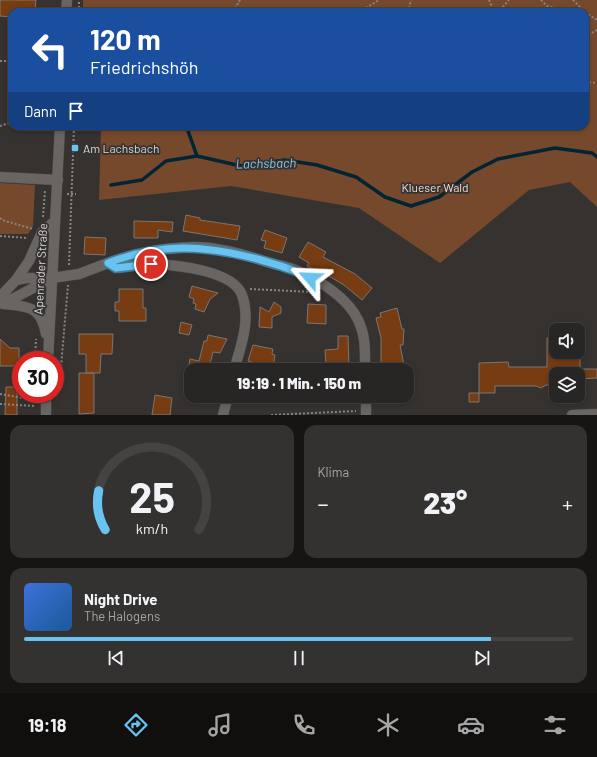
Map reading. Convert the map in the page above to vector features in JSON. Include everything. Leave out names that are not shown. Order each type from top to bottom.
[{"type":"street","name":"Apenrader Straße","points":[[49,351],[60,130]]},
{"type":"street","points":[[0,177],[58,180]]},
{"type":"street","points":[[1,302],[29,261],[40,236],[55,221]]},
{"type":"street","points":[[16,280],[27,278],[52,278],[79,274],[123,257],[158,249],[196,247],[228,251],[297,270],[334,292],[358,318],[365,342],[365,363]]},
{"type":"street","points":[[108,263],[116,268],[151,264],[179,266],[203,270],[222,277],[233,284],[242,293],[245,310],[245,330],[236,363]]},
{"type":"street","points":[[1,302],[52,278]]},
{"type":"street","points":[[1,302],[25,307],[38,312],[44,322],[49,348]]},
{"type":"street","points":[[46,403],[46,415]]},
{"type":"street","points":[[223,415],[226,403]]},
{"type":"street","points":[[572,415],[597,414]]},
{"type":"path","points":[[367,8],[379,0]]},
{"type":"path","points":[[502,8],[509,0]]},
{"type":"path","points":[[541,0],[547,6],[556,8]]},
{"type":"path","points":[[573,0],[580,8]]},
{"type":"path","points":[[62,351],[69,276],[74,130]]},
{"type":"path","points":[[0,218],[40,236]]},
{"type":"path","points":[[0,236],[40,236]]},
{"type":"path","points":[[242,293],[252,289],[315,292]]},
{"type":"path","points":[[0,394],[12,396]]},
{"type":"path","points":[[0,404],[26,405]]},
{"type":"path","points":[[271,415],[366,413]]},
{"type":"green space","name":"Klueser Wald","points":[[83,0],[597,0],[597,207],[570,182],[529,190],[440,263],[359,208],[231,186],[99,200],[101,130],[589,130],[589,8],[83,8]]},
{"type":"green space","points":[[0,183],[35,185],[33,226],[28,234],[0,234]]},
{"type":"building","points":[[0,0],[36,0],[35,8],[8,8],[8,17],[0,16]]},
{"type":"building","points":[[186,215],[200,218],[200,220],[240,226],[237,240],[183,231]]},
{"type":"building","points":[[134,221],[173,222],[172,232],[158,230],[158,238],[134,238]]},
{"type":"building","points":[[265,230],[287,238],[282,253],[264,248],[266,241],[261,240]]},
{"type":"building","points":[[85,237],[106,238],[105,255],[84,254]]},
{"type":"building","points":[[308,242],[326,252],[323,257],[355,274],[372,288],[362,300],[344,285],[317,269],[316,270],[307,266],[309,263],[299,257]]},
{"type":"building","points":[[192,286],[218,293],[210,299],[204,312],[195,309],[196,304],[193,303],[194,299],[189,297]]},
{"type":"building","points":[[119,289],[143,289],[143,308],[146,308],[146,321],[119,321],[119,311],[115,311],[115,302],[119,302]]},
{"type":"building","points":[[274,302],[281,307],[281,313],[272,317],[272,328],[259,327],[260,307],[269,312]]},
{"type":"building","points":[[308,304],[326,305],[326,324],[307,323]]},
{"type":"building","points":[[397,308],[402,329],[404,329],[403,345],[400,345],[404,363],[381,363],[381,338],[376,318],[381,317],[380,313]]},
{"type":"building","points":[[181,322],[192,325],[189,335],[179,333]]},
{"type":"building","points":[[79,334],[113,334],[112,354],[101,354],[100,373],[86,373],[86,354],[79,354]]},
{"type":"building","points":[[208,335],[227,339],[220,353],[213,352],[210,363],[189,363],[190,359],[199,361],[204,341],[207,341]]},
{"type":"building","points":[[338,336],[348,336],[349,363],[326,363],[325,350],[338,349]]},
{"type":"building","points":[[547,338],[549,338],[549,359],[580,359],[580,367],[549,367],[549,385],[541,388],[536,386],[495,386],[495,393],[479,393],[479,363],[508,362],[509,367],[547,367]]},
{"type":"building","points":[[0,339],[10,348],[19,348],[19,351],[12,351],[12,366],[0,366]]},
{"type":"building","points":[[253,345],[273,349],[272,354],[275,355],[274,363],[252,363],[248,361]]},
{"type":"building","points":[[585,369],[597,369],[597,378],[585,379]]},
{"type":"building","points":[[79,373],[94,373],[94,413],[79,414]]},
{"type":"building","points":[[6,387],[12,387],[12,403],[17,403],[17,415],[5,415]]},
{"type":"building","points":[[469,393],[479,393],[479,402],[469,402]]},
{"type":"building","points":[[155,395],[172,398],[170,415],[152,415]]},
{"type":"waterway","points":[[188,130],[197,156]]},
{"type":"waterway","name":"Lachsbach","points":[[111,185],[142,180],[166,161],[197,156],[241,166],[285,160],[317,165],[356,177],[385,197],[411,206],[439,197],[472,172],[498,159],[555,148],[592,153],[597,157]]},
{"type":"place","name":"Am Lachsbach","points":[[75,148]]},
{"type":"route","points":[[151,264],[116,268],[108,263],[123,257],[158,249],[196,247],[228,251],[297,270],[310,278]]}]
